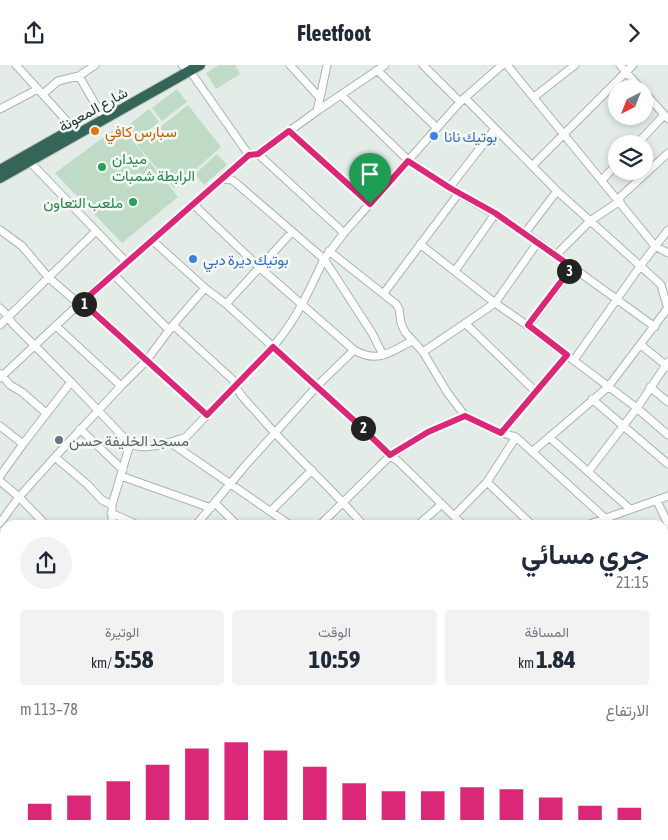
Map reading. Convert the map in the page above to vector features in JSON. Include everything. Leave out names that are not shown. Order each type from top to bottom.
[{"type":"highway","name":"شارع المعونة","points":[[0,170],[185,67],[200,65]]},
{"type":"highway","name":"شارع المعونة","points":[[0,178],[185,67]]},
{"type":"street","points":[[16,65],[74,129]]},
{"type":"street","points":[[0,108],[40,92],[58,81],[78,76],[95,65]]},
{"type":"street","points":[[290,65],[320,98]]},
{"type":"street","points":[[317,111],[328,65]]},
{"type":"street","points":[[46,413],[1,376],[126,262],[249,155],[258,154],[385,65]]},
{"type":"street","points":[[423,65],[495,129],[557,191],[661,285],[668,309],[608,387],[532,452]]},
{"type":"street","points":[[0,309],[130,444],[139,447],[171,443],[186,437],[288,329],[324,259],[344,233],[462,100],[502,65]]},
{"type":"street","points":[[508,65],[656,246],[668,253]]},
{"type":"street","points":[[534,97],[574,65]]},
{"type":"street","points":[[620,65],[633,80]]},
{"type":"street","points":[[533,165],[633,65]]},
{"type":"street","points":[[185,67],[249,155]]},
{"type":"street","points":[[377,70],[437,128]]},
{"type":"street","points":[[78,76],[101,114]]},
{"type":"street","points":[[341,95],[408,161],[525,233],[655,327]]},
{"type":"street","points":[[646,135],[666,117],[653,102]]},
{"type":"street","points":[[450,188],[495,129]]},
{"type":"street","points":[[289,131],[370,204]]},
{"type":"street","points":[[556,255],[590,221],[619,200],[668,153]]},
{"type":"street","points":[[258,154],[344,233]]},
{"type":"street","points":[[30,161],[126,262]]},
{"type":"street","points":[[602,180],[608,174]]},
{"type":"street","points":[[222,179],[232,180],[236,183],[324,259],[372,333],[383,355]]},
{"type":"street","points":[[525,233],[557,191]]},
{"type":"street","points":[[384,293],[459,193]]},
{"type":"street","points":[[193,204],[259,267],[354,349],[370,357],[383,355],[412,341]]},
{"type":"street","points":[[455,271],[495,213]]},
{"type":"street","points":[[0,230],[22,246],[48,277],[207,415]]},
{"type":"street","points":[[0,325],[96,231]]},
{"type":"street","points":[[574,360],[640,265],[668,231]]},
{"type":"street","points":[[226,304],[292,232]]},
{"type":"street","points":[[152,241],[226,304],[358,424],[458,520]]},
{"type":"street","points":[[423,352],[495,303],[538,242]]},
{"type":"street","points":[[420,244],[495,303],[528,325],[637,408],[668,435]]},
{"type":"street","points":[[329,251],[384,293],[399,307],[401,323],[412,341],[423,352],[447,392],[465,416],[501,433],[516,437],[605,518]]},
{"type":"street","points":[[528,325],[572,267]]},
{"type":"street","points":[[113,274],[171,328],[233,380],[235,387],[275,434],[360,520]]},
{"type":"street","points":[[2,520],[19,497],[80,429],[146,361],[205,288]]},
{"type":"street","points":[[466,324],[536,392]]},
{"type":"street","points":[[56,326],[121,386]]},
{"type":"street","points":[[588,473],[667,365],[641,345]]},
{"type":"street","points":[[200,520],[245,466],[316,387],[354,349]]},
{"type":"street","points":[[501,433],[567,355]]},
{"type":"street","points":[[0,476],[71,382]]},
{"type":"street","points":[[650,387],[668,402]]},
{"type":"street","points":[[592,399],[668,464]]},
{"type":"street","points":[[325,520],[390,455],[428,432],[465,416]]},
{"type":"street","points":[[0,426],[23,444]]},
{"type":"street","points":[[80,429],[122,473],[213,506],[231,520]]},
{"type":"street","points":[[454,516],[487,483],[516,437]]},
{"type":"street","points":[[549,437],[630,509]]},
{"type":"street","points":[[171,443],[232,483],[283,520]]},
{"type":"street","points":[[112,520],[112,505],[130,444]]},
{"type":"street","points":[[55,457],[88,485],[102,500],[112,505]]},
{"type":"street","points":[[271,511],[312,471]]},
{"type":"street","points":[[0,481],[41,520]]},
{"type":"street","points":[[487,483],[527,520]]},
{"type":"street","points":[[600,520],[668,496]]},
{"type":"street","points":[[657,501],[666,520]]},
{"type":"street","points":[[424,520],[442,504]]},
{"type":"street","points":[[111,513],[127,520]]},
{"type":"green space","points":[[219,65],[235,65],[240,74],[216,89],[206,73]]},
{"type":"green space","points":[[177,89],[187,102],[162,121],[152,108]]},
{"type":"green space","points":[[188,105],[221,147],[174,188],[137,145]]},
{"type":"green space","points":[[149,109],[159,122],[135,141],[125,128]]},
{"type":"green space","points":[[120,125],[178,197],[122,243],[55,173]]},
{"type":"green space","points":[[217,154],[227,165],[204,185],[195,174]]},
{"type":"place","name":"سبارس كافي","points":[[95,131]]},
{"type":"place","name":"بوتيك نانا","points":[[434,136]]},
{"type":"place","name":"ميدان الرابطة شمبات","points":[[102,167]]},
{"type":"place","name":"ملعب التعاون","points":[[133,202]]},
{"type":"place","name":"بوتيك ديرة دبي","points":[[193,259]]},
{"type":"place","name":"مسجد الخليفة حسن","points":[[59,440]]},
{"type":"route","points":[[289,131],[370,204],[408,161],[450,188],[495,213],[572,267],[528,325],[567,355],[501,433],[465,416],[428,432],[390,455],[273,347],[207,415],[82,302],[249,155],[258,154],[289,131]]}]
